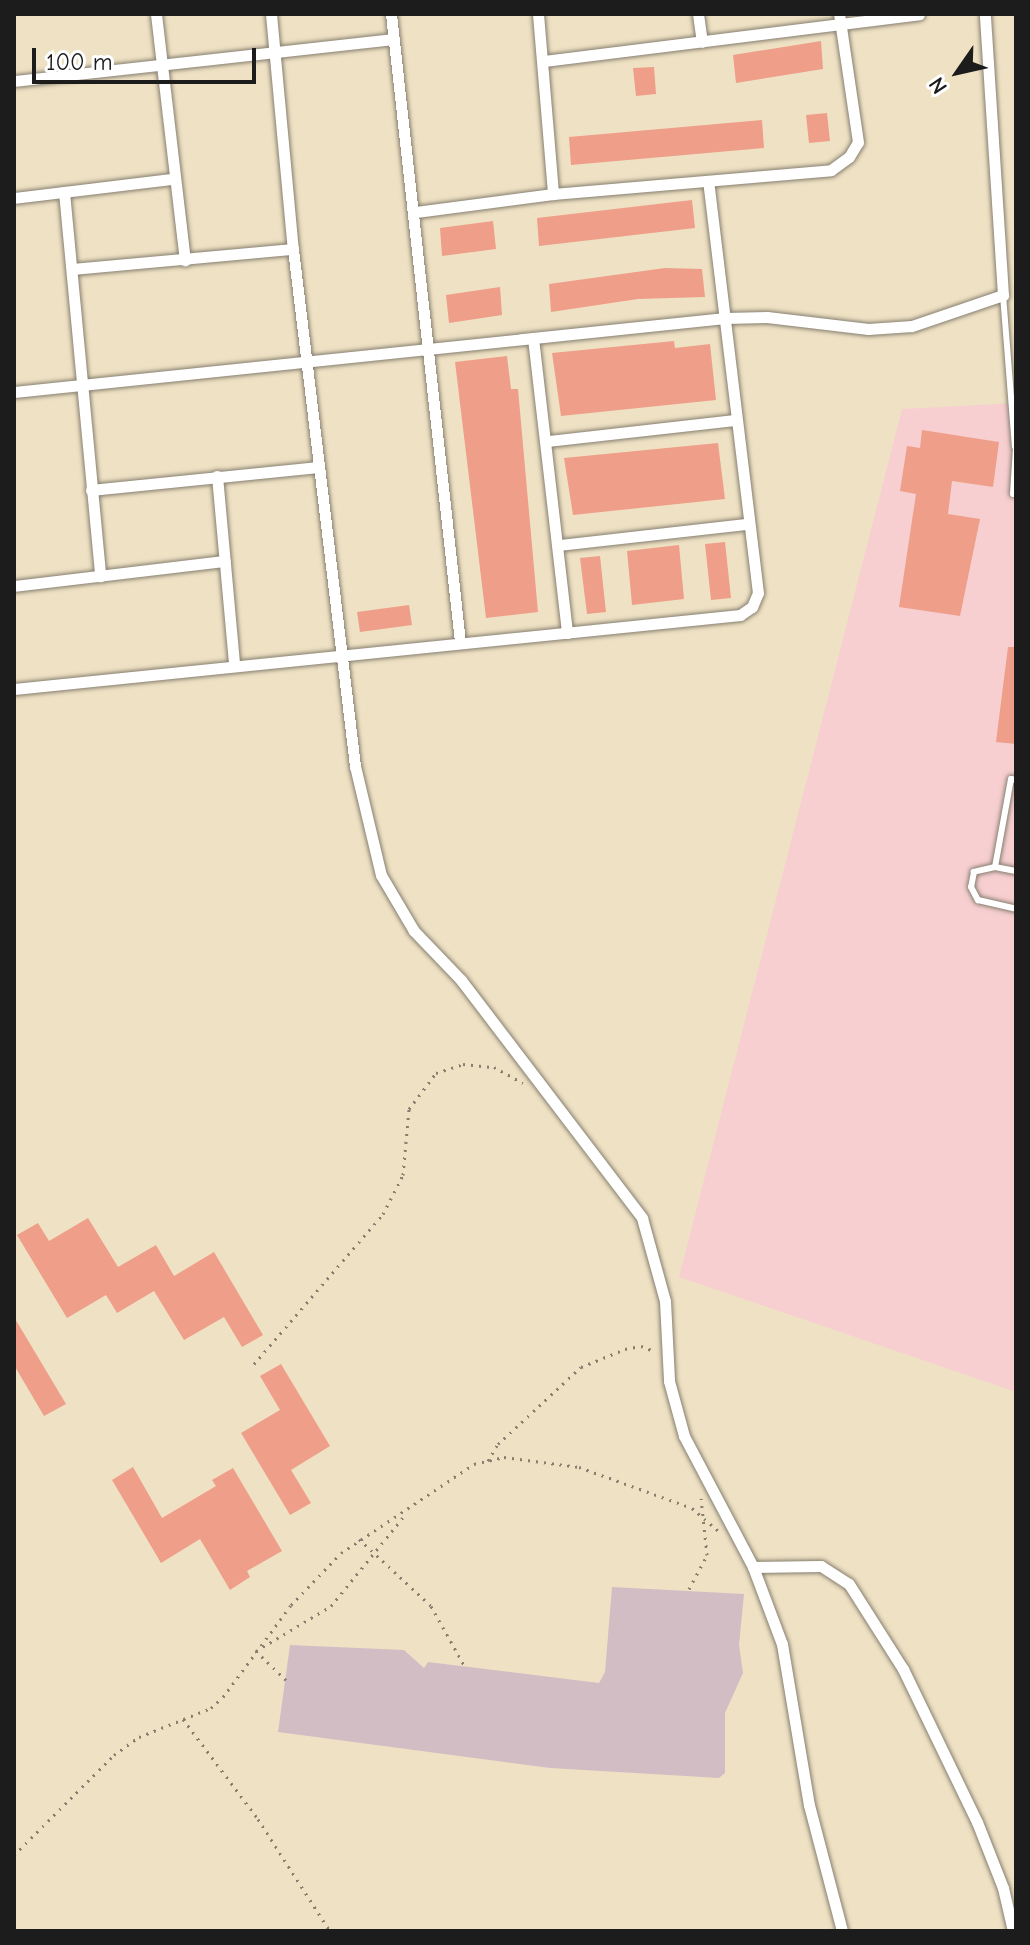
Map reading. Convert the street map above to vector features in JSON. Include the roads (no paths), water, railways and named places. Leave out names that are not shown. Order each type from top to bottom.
[{"type":"street","points":[[156,14],[172,179],[185,260]]},
{"type":"street","points":[[271,14],[293,249],[355,766],[381,875],[414,931],[461,980],[642,1218],[665,1301],[669,1381],[684,1436],[753,1567],[782,1644],[809,1805],[842,1931]]},
{"type":"street","points":[[391,14],[416,212],[427,350],[460,642]]},
{"type":"street","points":[[538,14],[553,194]]},
{"type":"street","points":[[698,14],[702,42]]},
{"type":"street","points":[[544,61],[702,42],[839,19],[919,14]]},
{"type":"street","points":[[14,392],[725,318],[767,317],[868,329],[912,326],[1003,295],[985,14]]},
{"type":"street","points":[[416,212],[553,194],[831,170],[849,157],[858,142],[839,19]]},
{"type":"street","points":[[14,81],[393,39]]},
{"type":"street","points":[[14,198],[172,179]]},
{"type":"street","points":[[14,689],[234,663],[740,615],[752,607],[758,593],[747,524],[708,182]]},
{"type":"street","points":[[64,192],[100,576]]},
{"type":"street","points":[[72,269],[293,249]]},
{"type":"street","points":[[533,338],[548,441],[567,633]]},
{"type":"street","points":[[548,441],[736,420]]},
{"type":"street","points":[[91,490],[318,467]]},
{"type":"street","points":[[217,476],[234,663]]},
{"type":"street","points":[[559,545],[747,524]]},
{"type":"street","points":[[14,586],[225,561]]},
{"type":"street","points":[[753,1567],[821,1566],[849,1584],[903,1669],[977,1822],[1003,1888],[1013,1931]]},
{"type":"lane","points":[[1003,295],[1015,447],[1013,494]]},
{"type":"lane","points":[[995,867],[1011,779],[1016,780]]},
{"type":"lane","points":[[1016,871],[995,867],[974,872],[971,887],[978,900],[1016,909]]}]
